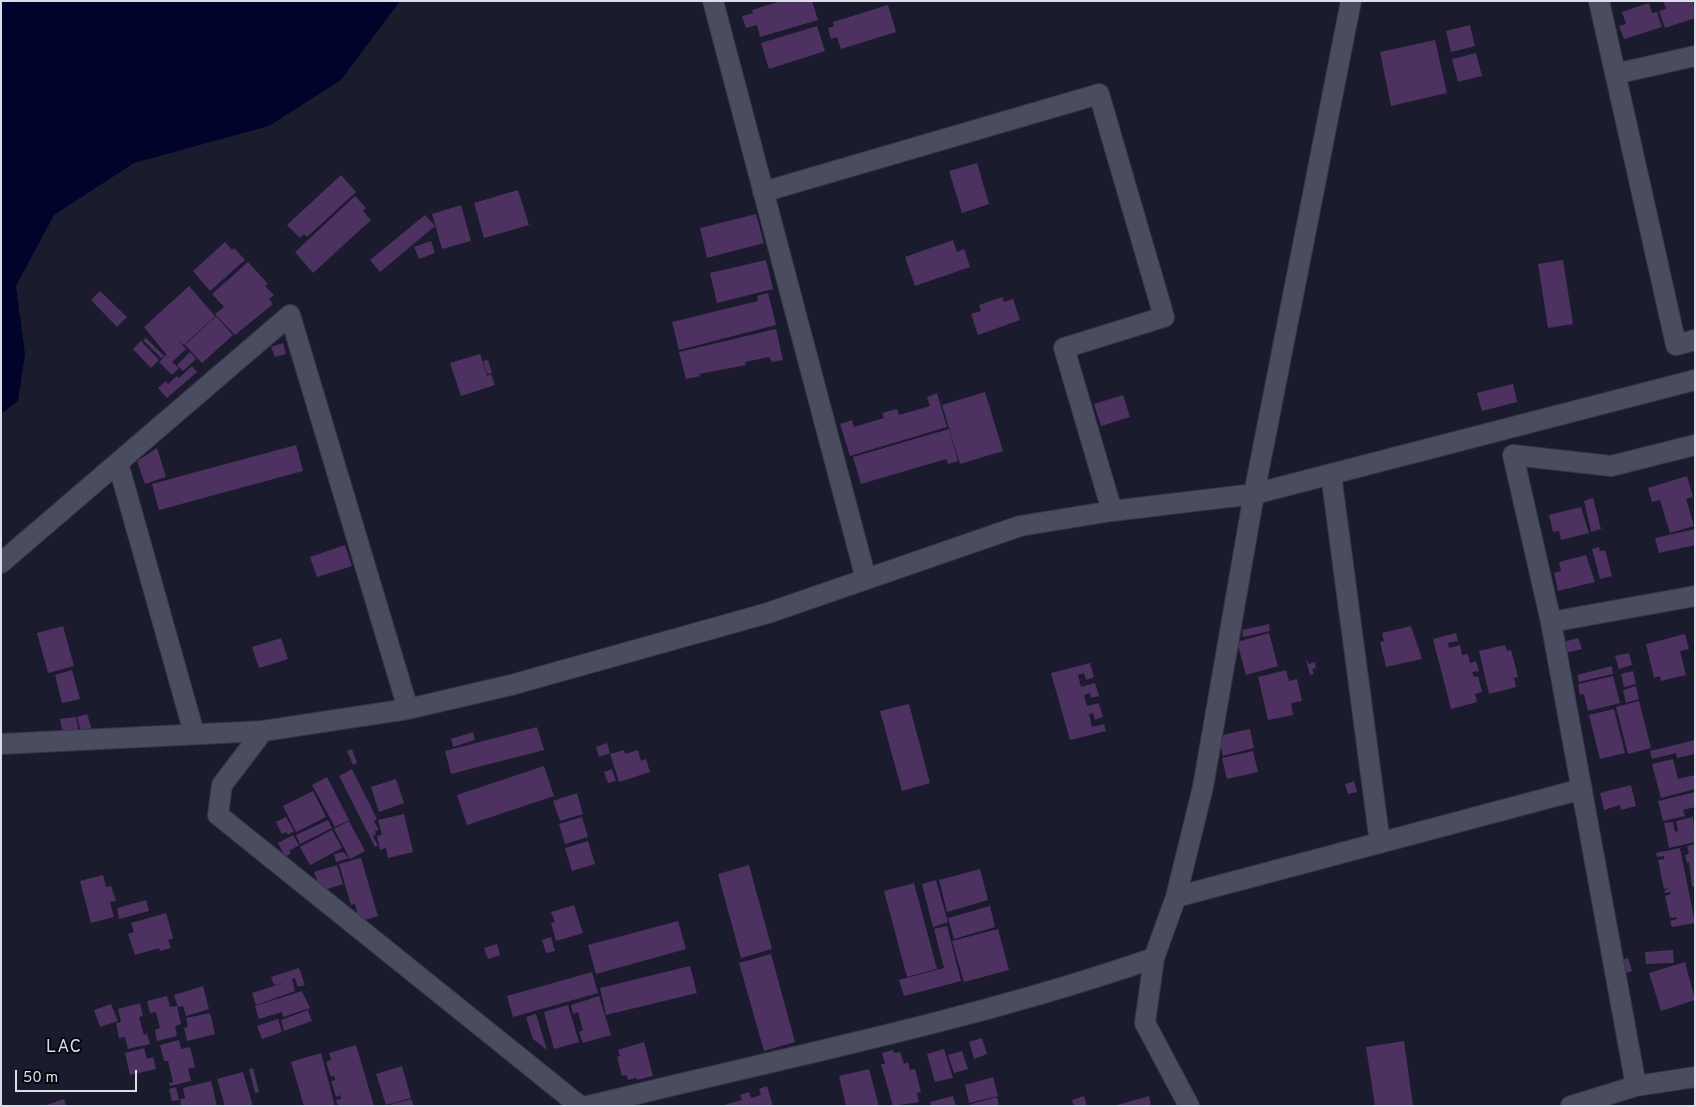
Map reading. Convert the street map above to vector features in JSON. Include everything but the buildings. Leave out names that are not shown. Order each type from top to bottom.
[{"type":"street","points":[[713,1],[866,578]]},
{"type":"street","points":[[1189,1106],[1145,1023],[1154,958],[1176,897],[1203,787],[1254,494],[1351,1]]},
{"type":"street","points":[[1599,1],[1676,345],[1695,340]]},
{"type":"street","points":[[1615,74],[1695,56]]},
{"type":"street","points":[[763,192],[1099,94],[1164,317],[1064,348],[1112,511]]},
{"type":"street","points":[[1,564],[290,315],[408,709]]},
{"type":"street","points":[[1,744],[263,730],[408,709],[511,685],[768,613],[1020,526],[1112,511],[1254,494],[1695,380]]},
{"type":"street","points":[[1636,1086],[1552,622],[1513,455],[1611,466],[1695,445]]},
{"type":"street","points":[[118,463],[194,733]]},
{"type":"street","points":[[1331,474],[1380,843]]},
{"type":"street","points":[[1552,622],[1695,596]]},
{"type":"street","points":[[263,730],[222,785],[218,815],[580,1106]]},
{"type":"street","points":[[1176,897],[1582,789]]},
{"type":"street","points":[[588,1106],[850,1045],[1012,1003],[1050,993],[1154,958]]},
{"type":"street","points":[[1571,1106],[1636,1086],[1695,1076]]},
{"type":"water","points":[[1,1],[400,1],[341,80],[269,126],[134,163],[54,215],[16,286],[25,354],[18,401],[1,414]]},
{"type":"district","name":"LAC","points":[[64,1048]]}]
